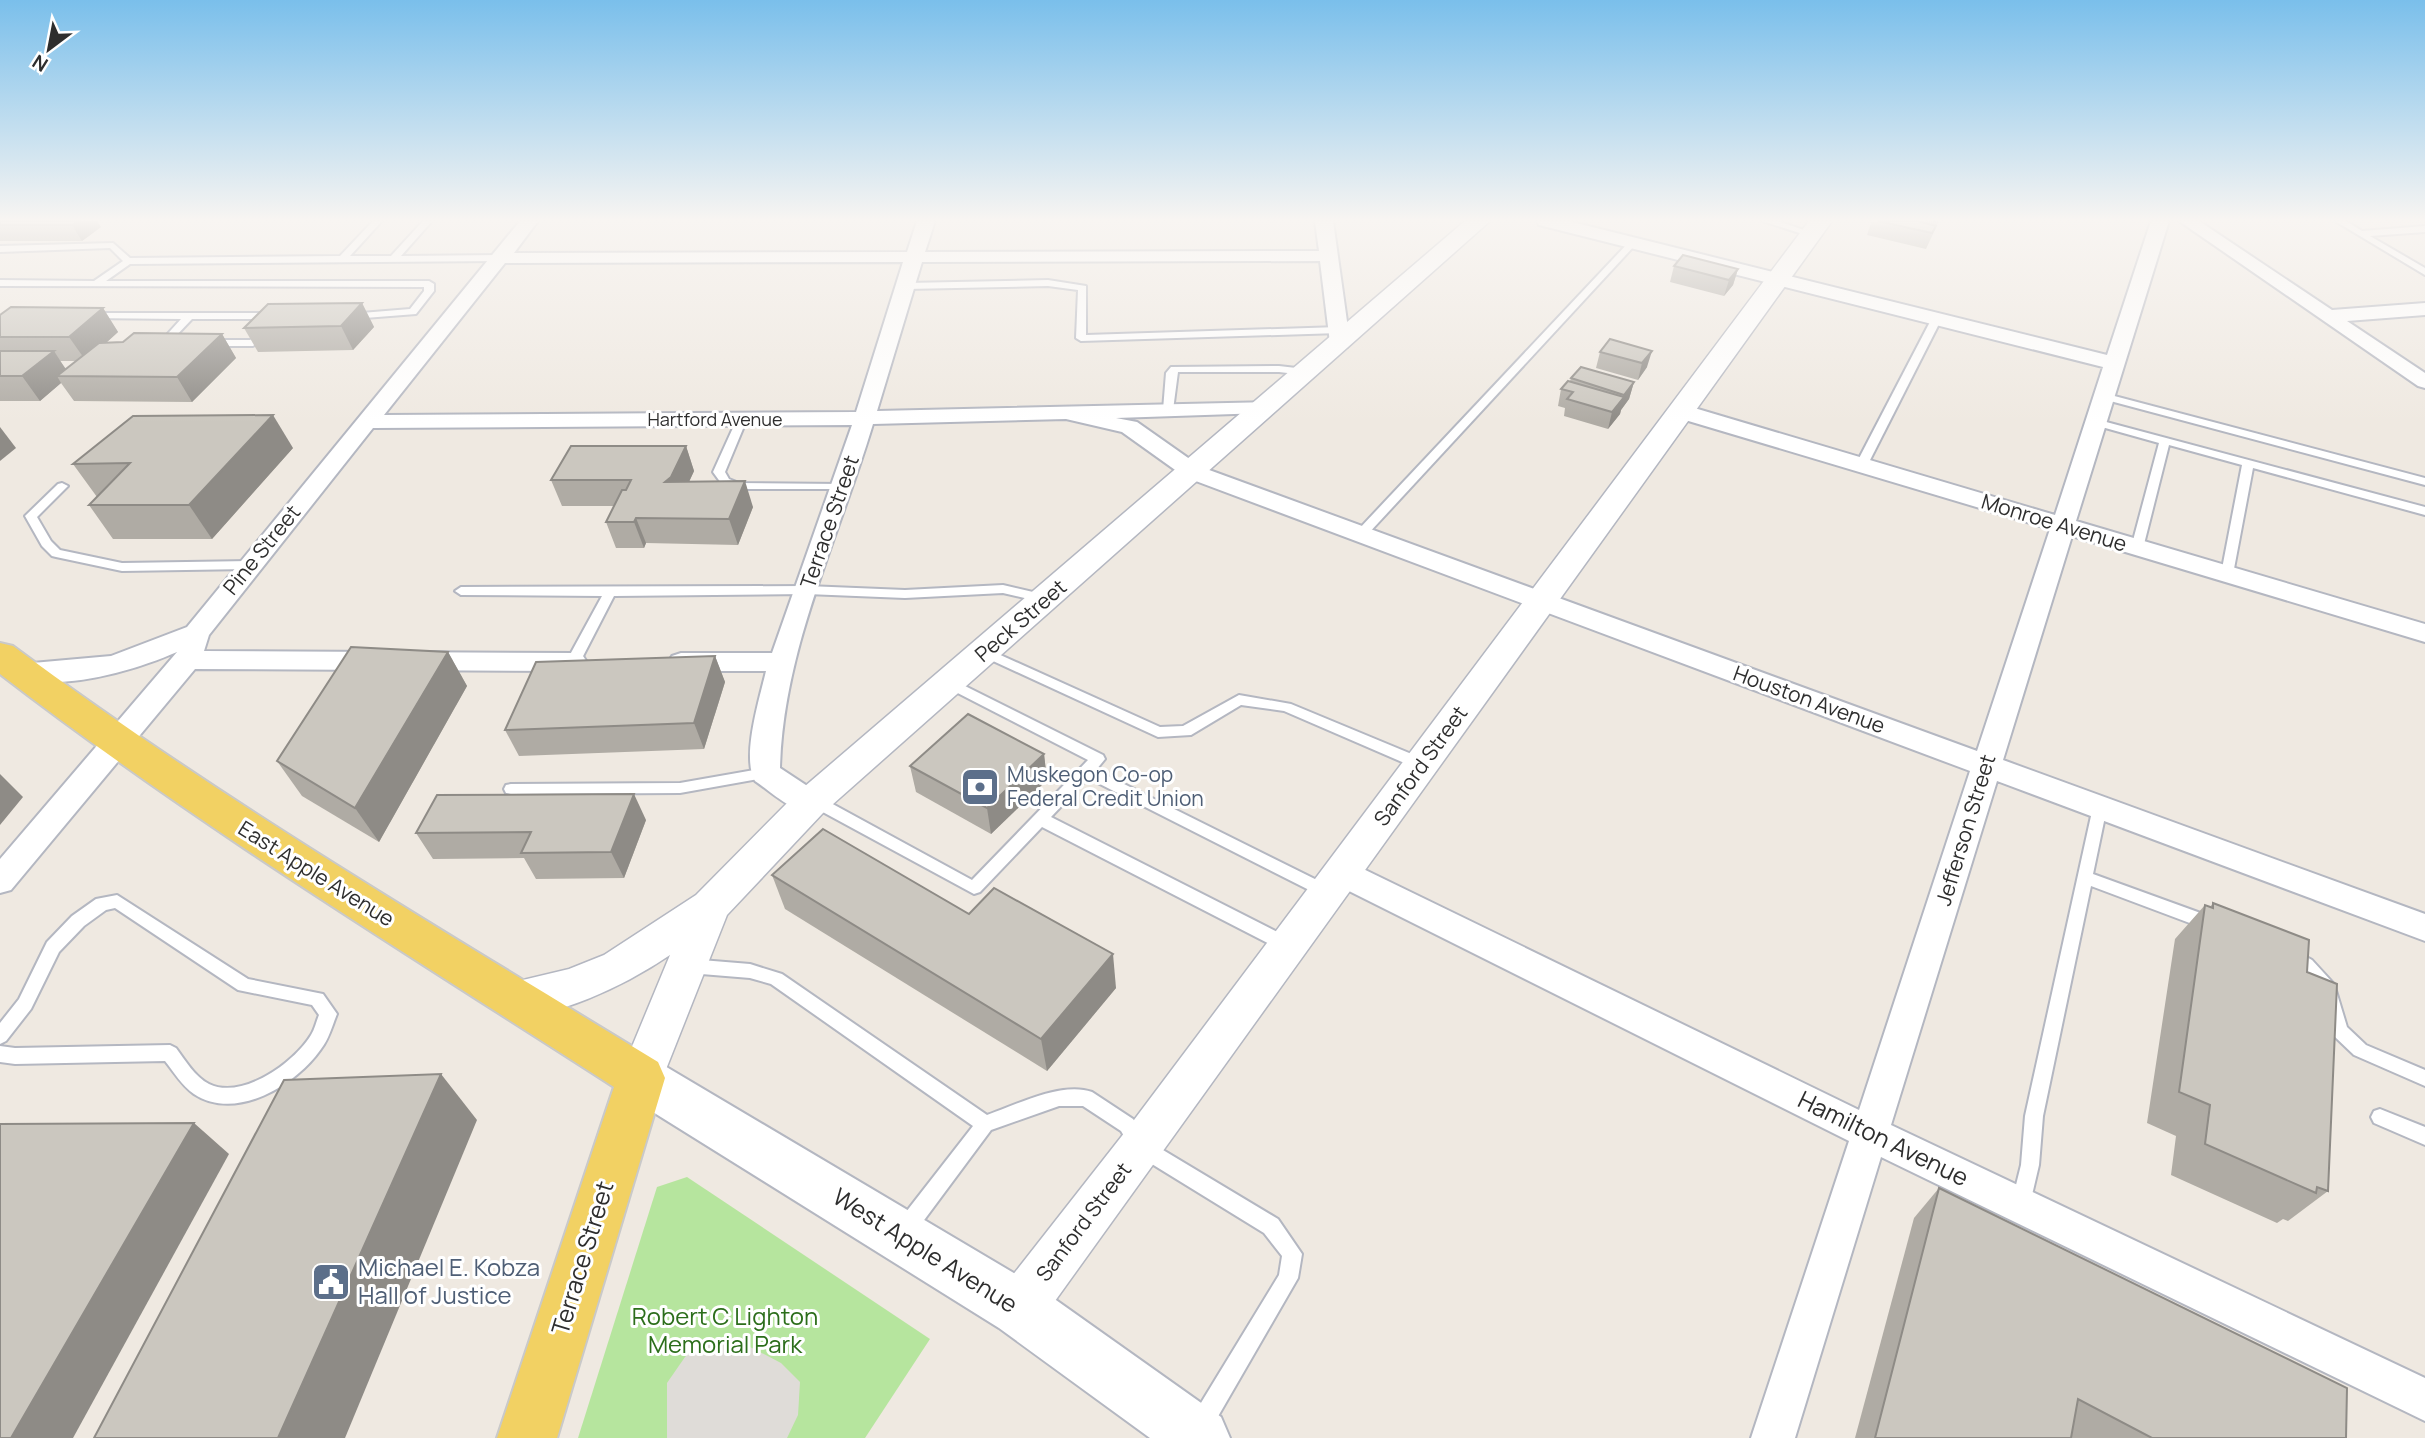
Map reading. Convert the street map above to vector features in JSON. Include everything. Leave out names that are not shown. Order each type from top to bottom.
[{"type":"main road","name":"East Apple Avenue","points":[[10,663],[116,743],[233,821],[641,1078]]},
{"type":"main road","name":"West Apple Avenue","points":[[641,1078],[1019,1308],[1198,1436]]},
{"type":"main road","name":"Terrace Street","points":[[527,1438],[641,1078]]},
{"type":"street","name":"Pine Street","points":[[0,881],[188,660],[196,633],[475,288]]},
{"type":"street","name":"Terrace Street","points":[[765,773],[764,740],[783,662],[905,288]]},
{"type":"street","points":[[1333,288],[1340,337]]},
{"type":"street","name":"Peck Street","points":[[641,1078],[710,906],[811,802],[1193,472],[1305,372],[1340,337],[1399,288]]},
{"type":"street","name":"Sanford Street","points":[[1019,1308],[1141,1147],[1772,288]]},
{"type":"street","points":[[1816,288],[2114,363]]},
{"type":"street","name":"Jefferson Street","points":[[1773,1438],[1872,1134],[2138,288]]},
{"type":"street","points":[[2287,288],[2425,382]]},
{"type":"street","points":[[2330,317],[2425,309]]},
{"type":"street","name":"Hartford Avenue","points":[[366,422],[865,418],[1264,407]]},
{"type":"street","name":"Hartford Avenue","points":[[1064,412],[1129,427],[1193,472]]},
{"type":"street","name":"Monroe Avenue","points":[[1683,412],[2425,633]]},
{"type":"street","name":"Houston Avenue","points":[[1193,472],[1363,532],[2425,928]]},
{"type":"street","points":[[10,663],[81,672],[111,667],[147,656],[196,633]]},
{"type":"street","points":[[188,660],[601,662]]},
{"type":"street","points":[[657,662],[783,662]]},
{"type":"street","points":[[765,773],[811,802]]},
{"type":"street","name":"Hamilton Avenue","points":[[1335,883],[1872,1134],[2425,1400]]},
{"type":"street","points":[[513,999],[573,986],[619,967],[710,906]]},
{"type":"lane","points":[[337,316],[395,316],[413,312],[429,288]]},
{"type":"lane","points":[[1083,288],[1081,338],[1226,331],[1340,337]]},
{"type":"lane","points":[[1363,532],[1591,288]]},
{"type":"lane","points":[[73,315],[284,316],[257,341],[200,343]]},
{"type":"lane","points":[[182,343],[167,340],[189,316]]},
{"type":"lane","points":[[1861,466],[1937,318]]},
{"type":"lane","points":[[1168,410],[1171,373],[1175,369],[1279,369],[1305,372]]},
{"type":"lane","points":[[2099,409],[2165,440],[2425,511]]},
{"type":"lane","points":[[2099,409],[2425,482]]},
{"type":"lane","points":[[742,419],[719,472],[725,481],[737,486],[842,487]]},
{"type":"lane","points":[[2137,548],[2165,440]]},
{"type":"lane","points":[[2227,574],[2248,463]]},
{"type":"lane","points":[[62,486],[31,516],[46,543],[56,553],[122,567],[250,565]]},
{"type":"lane","points":[[460,592],[807,590],[905,594],[1003,589],[1046,599]]},
{"type":"lane","points":[[573,662],[610,592]]},
{"type":"lane","points":[[985,652],[1158,732],[1186,731],[1239,700],[1286,707],[1423,764]]},
{"type":"lane","points":[[811,802],[974,888],[1098,759],[948,683]]},
{"type":"lane","points":[[1086,771],[1335,883]]},
{"type":"lane","points":[[511,789],[680,788],[765,773]]},
{"type":"lane","points":[[2021,1206],[2030,1166],[2034,1116],[2100,807]]},
{"type":"lane","points":[[1041,819],[1289,946]]},
{"type":"lane","points":[[2084,877],[2233,932]]},
{"type":"lane","points":[[0,1036],[25,1004],[53,947],[78,921],[110,901],[117,901],[244,985],[317,999],[328,1014],[317,1042],[295,1066],[265,1086],[230,1096],[203,1090],[170,1054],[0,1054]]},
{"type":"lane","points":[[2281,949],[2306,965],[2328,989],[2340,1031],[2360,1049],[2425,1078]]},
{"type":"lane","points":[[685,966],[750,971],[776,979],[985,1124]]},
{"type":"lane","points":[[901,1235],[985,1124],[1059,1098],[1086,1098],[1127,1125],[1141,1147],[1271,1226],[1292,1254],[1288,1278],[1198,1436]]},
{"type":"lane","points":[[2380,1117],[2425,1136]]},
{"type":"green space","name":"Robert C Lighton Memorial Park","points":[[687,1177],[930,1339],[865,1438],[578,1438],[657,1187]]},
{"type":"shaded area","points":[[731,1337],[781,1363],[800,1382],[798,1415],[787,1438],[667,1438],[667,1383],[685,1357],[700,1343]]},
{"type":"building","points":[[362,303],[341,326],[244,328],[268,304]]},
{"type":"building","points":[[11,307],[103,308],[69,337],[0,337],[0,315]]},
{"type":"building","points":[[134,333],[222,334],[177,377],[57,376],[99,343],[123,342]]},
{"type":"building","points":[[1610,339],[1652,351],[1642,363],[1600,352]]},
{"type":"building","points":[[0,351],[54,351],[22,376],[0,376]]},
{"type":"building","points":[[1581,367],[1634,382],[1624,395],[1571,378]]},
{"type":"building","points":[[1568,381],[1624,397],[1612,412],[1567,399],[1573,392],[1561,389]]},
{"type":"building","points":[[273,415],[189,505],[89,505],[130,463],[73,464],[133,416]]},
{"type":"building","points":[[571,446],[686,446],[671,477],[665,482],[745,481],[729,519],[636,518],[634,522],[606,522],[622,490],[626,490],[631,480],[551,480]]},
{"type":"building","points":[[351,647],[448,652],[355,808],[277,761]]},
{"type":"building","points":[[715,656],[694,723],[505,730],[536,662]]},
{"type":"building","points":[[968,714],[1044,754],[987,808],[910,766]]},
{"type":"building","points":[[634,794],[611,852],[521,853],[531,832],[416,833],[437,795]]},
{"type":"building","points":[[823,829],[969,914],[994,888],[1113,954],[1041,1039],[772,875]]},
{"type":"building","points":[[2213,903],[2309,940],[2307,972],[2337,984],[2328,1191],[2317,1187],[2316,1193],[2205,1144],[2210,1105],[2179,1092],[2205,905],[2213,908]]},
{"type":"building","points":[[441,1074],[278,1438],[94,1438],[284,1080]]},
{"type":"building","points":[[194,1123],[11,1438],[0,1438],[0,1124]]},
{"type":"building","points":[[1939,1188],[2347,1388],[2346,1438],[2152,1438],[2078,1399],[2071,1438],[1875,1438]]},
{"type":"place","name":"Muskegon Co-op Federal Credit Union","points":[[980,787]]},
{"type":"place","name":"Michael E. Kobza Hall of Justice","points":[[331,1282]]}]
